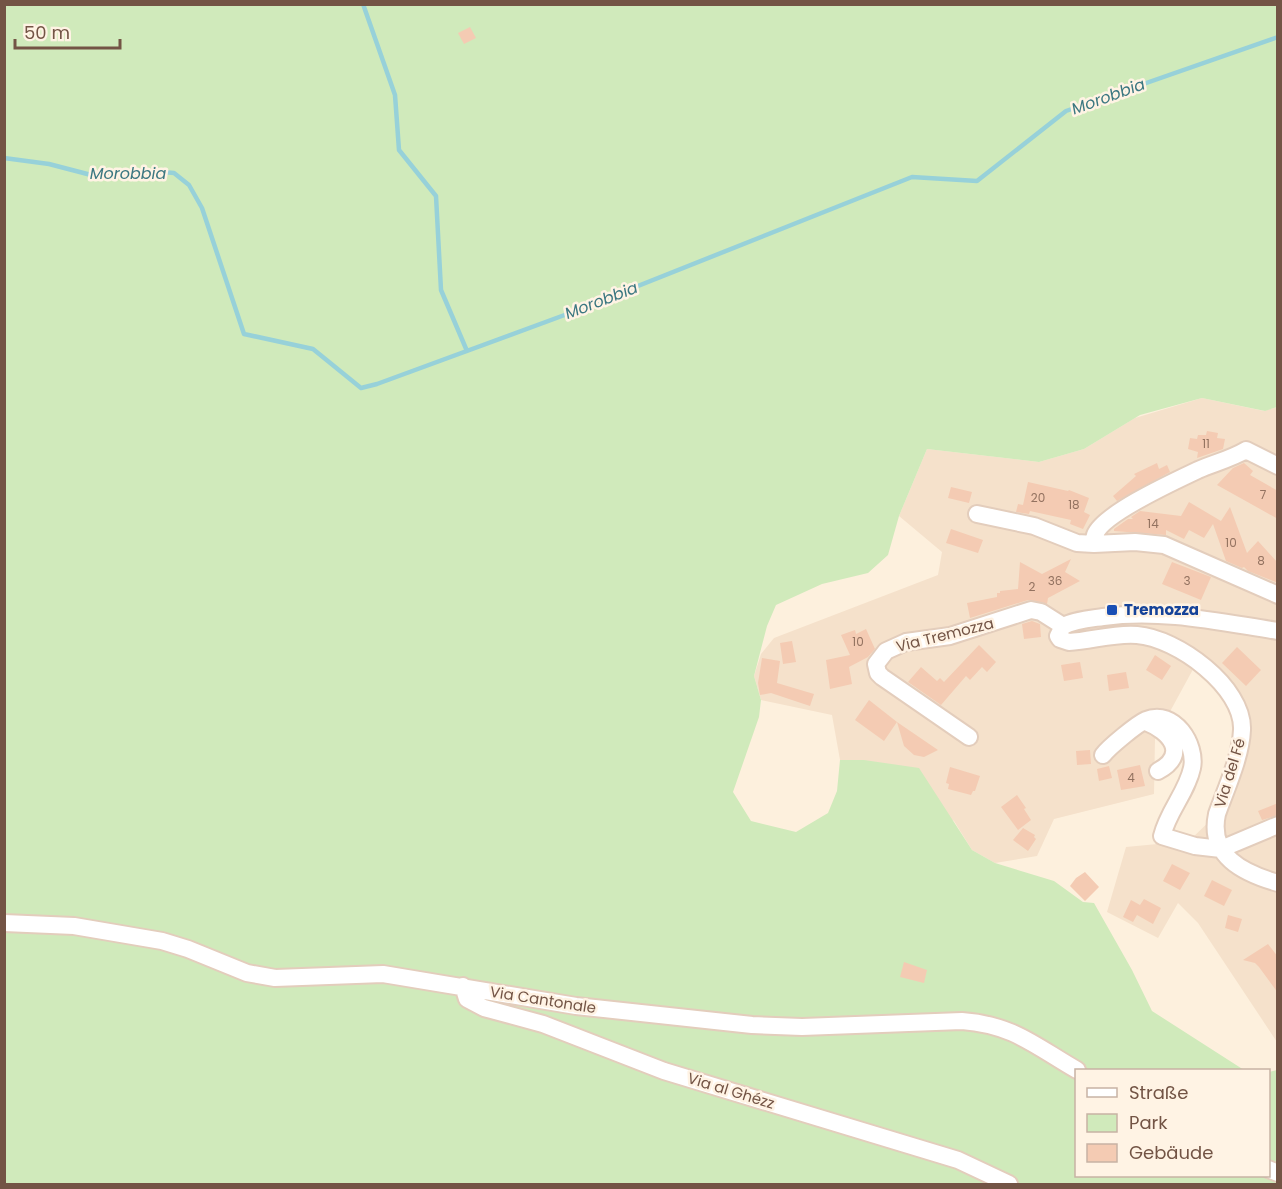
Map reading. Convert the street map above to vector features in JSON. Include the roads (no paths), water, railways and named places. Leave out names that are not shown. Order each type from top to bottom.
[{"type":"street","points":[[1094,544],[1095,534],[1102,525],[1124,508],[1199,469],[1246,450],[1278,466]]},
{"type":"street","points":[[977,514],[1034,526],[1077,543],[1135,542],[1164,545],[1278,595]]},
{"type":"street","name":"Via Tremozza","points":[[969,737],[882,677],[878,673],[876,664],[882,654],[906,642],[950,636],[1031,610],[1041,612],[1063,626]]},
{"type":"street","points":[[1063,626],[1078,620],[1149,613],[1278,631]]},
{"type":"street","name":"Via del Fé","points":[[1063,626],[1058,636],[1064,642],[1127,635],[1157,639],[1182,651],[1230,692],[1240,710],[1243,730],[1216,821],[1217,840],[1221,849]]},
{"type":"street","points":[[1102,755],[1145,721],[1163,719],[1179,728],[1191,745],[1193,757],[1190,777],[1166,820],[1162,836],[1195,846],[1221,849],[1278,825]]},
{"type":"street","points":[[1145,721],[1162,730],[1172,741],[1173,758],[1158,771]]},
{"type":"street","points":[[1221,849],[1228,858],[1246,871],[1278,883]]},
{"type":"street","name":"Via Cantonale","points":[[4,923],[74,926],[162,941],[259,976],[288,978],[383,974],[576,1006],[752,1025],[802,1027],[977,1022],[1016,1033],[1075,1070]]},
{"type":"street","name":"Via al Ghézz","points":[[463,986],[467,999],[484,1008],[543,1024],[664,1071],[958,1160],[1009,1185]]},
{"type":"waterway","points":[[363,4],[395,95],[399,150],[436,196],[441,290],[467,351]]},
{"type":"waterway","name":"Morobbia","points":[[4,158],[49,164],[95,176],[151,171],[174,173],[189,185],[202,208],[244,334],[313,349],[361,388],[570,313],[912,177],[977,181],[1066,111],[1278,37]]},
{"type":"place","name":"Tremozza","points":[[1112,610]]}]
